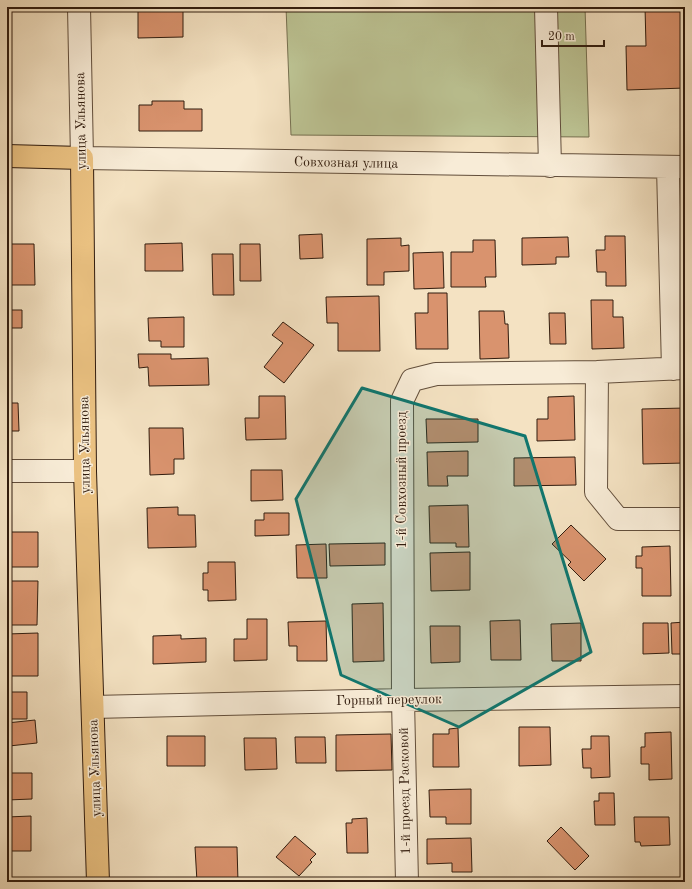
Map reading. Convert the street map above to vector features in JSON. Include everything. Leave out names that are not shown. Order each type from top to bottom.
[{"type":"main road","name":"Совхозная улица","points":[[7,156],[82,158]]},
{"type":"main road","name":"улица Ульянова","points":[[82,158],[84,471],[98,882]]},
{"type":"street","name":"улица Ульянова","points":[[79,7],[82,158]]},
{"type":"street","points":[[546,7],[550,166]]},
{"type":"street","name":"Совхозная улица","points":[[82,158],[676,167]]},
{"type":"street","name":"1-й Совхозный проезд","points":[[403,700],[402,401],[412,380],[436,374],[597,372],[679,368],[676,167]]},
{"type":"street","points":[[597,372],[596,492],[618,519],[685,519]]},
{"type":"street","points":[[7,471],[84,471]]},
{"type":"street","name":"Горный переулок","points":[[93,707],[403,700],[685,696]]},
{"type":"street","name":"1-й проезд Расковой","points":[[403,700],[407,882]]},
{"type":"highlighted area","points":[[362,388],[525,436],[591,652],[459,727],[341,675],[296,499]]},
{"type":"green space","points":[[286,7],[585,7],[589,137],[291,135]]},
{"type":"building","points":[[7,7],[14,7],[14,10],[7,10]]},
{"type":"building","points":[[138,7],[183,7],[183,37],[138,38]]},
{"type":"building","points":[[645,7],[685,7],[685,88],[627,90],[626,46],[646,46]]},
{"type":"building","points":[[152,101],[184,101],[184,109],[202,109],[202,131],[139,131],[139,105],[152,105]]},
{"type":"building","points":[[322,234],[323,258],[300,259],[299,235]]},
{"type":"building","points":[[605,236],[625,236],[626,286],[606,286],[606,272],[597,272],[596,250],[605,250]]},
{"type":"building","points":[[568,237],[569,257],[556,257],[556,264],[522,265],[522,238]]},
{"type":"building","points":[[401,238],[401,246],[409,245],[409,271],[384,272],[384,285],[367,285],[367,239]]},
{"type":"building","points":[[473,240],[495,240],[496,277],[485,277],[486,287],[451,287],[451,252],[473,252]]},
{"type":"building","points":[[182,243],[183,271],[145,271],[145,244]]},
{"type":"building","points":[[7,244],[34,244],[35,285],[7,285]]},
{"type":"building","points":[[240,244],[260,244],[261,281],[240,281]]},
{"type":"building","points":[[443,252],[444,288],[414,289],[413,253]]},
{"type":"building","points":[[212,254],[233,254],[234,295],[213,295]]},
{"type":"building","points":[[428,293],[447,293],[448,349],[416,349],[415,313],[428,313]]},
{"type":"building","points":[[379,296],[380,351],[338,351],[338,323],[327,323],[326,297]]},
{"type":"building","points":[[591,300],[613,300],[613,317],[623,317],[624,348],[592,349]]},
{"type":"building","points":[[7,310],[22,310],[22,328],[7,328]]},
{"type":"building","points":[[479,311],[504,311],[505,324],[508,324],[509,358],[480,359]]},
{"type":"building","points":[[549,313],[565,313],[566,344],[550,344]]},
{"type":"building","points":[[184,317],[184,347],[161,347],[161,341],[149,341],[148,318]]},
{"type":"building","points":[[283,322],[314,345],[284,383],[264,367],[283,343],[272,335]]},
{"type":"building","points":[[138,354],[171,354],[171,359],[208,358],[209,385],[149,386],[148,367],[139,368]]},
{"type":"building","points":[[259,396],[285,396],[286,439],[246,440],[245,418],[259,418]]},
{"type":"building","points":[[574,396],[575,440],[537,441],[537,419],[548,419],[548,397]]},
{"type":"building","points":[[7,403],[18,403],[19,431],[7,431]]},
{"type":"building","points":[[685,408],[685,463],[643,464],[642,409]]},
{"type":"building","points":[[426,419],[478,419],[478,442],[427,443]]},
{"type":"building","points":[[149,428],[183,428],[184,459],[174,459],[174,474],[150,475]]},
{"type":"building","points":[[468,451],[468,476],[447,476],[448,486],[428,486],[427,452]]},
{"type":"building","points":[[575,457],[576,485],[514,486],[514,458]]},
{"type":"building","points":[[251,470],[282,470],[283,500],[251,501]]},
{"type":"building","points":[[468,505],[469,547],[456,547],[456,543],[430,543],[429,506]]},
{"type":"building","points":[[178,507],[178,515],[195,515],[196,547],[148,548],[147,508]]},
{"type":"building","points":[[7,513],[9,513],[10,532],[38,532],[38,567],[7,567]]},
{"type":"building","points":[[264,513],[289,513],[289,535],[255,536],[255,520],[264,520]]},
{"type":"building","points":[[571,525],[606,559],[584,581],[568,565],[571,562],[552,544]]},
{"type":"building","points":[[385,543],[385,565],[330,566],[329,544]]},
{"type":"building","points":[[326,544],[327,578],[297,578],[296,545]]},
{"type":"building","points":[[670,546],[671,596],[642,596],[642,568],[636,568],[636,556],[642,556],[642,547]]},
{"type":"building","points":[[470,552],[470,590],[431,591],[430,553]]},
{"type":"building","points":[[208,562],[235,562],[236,600],[208,601],[208,590],[203,590],[203,573],[208,573]]},
{"type":"building","points":[[7,581],[38,581],[37,625],[7,625]]},
{"type":"building","points":[[383,603],[384,661],[353,662],[352,604]]},
{"type":"building","points":[[247,619],[267,619],[267,660],[234,661],[234,639],[247,639]]},
{"type":"building","points":[[520,620],[521,660],[491,660],[490,621]]},
{"type":"building","points":[[326,621],[327,661],[297,661],[297,646],[289,646],[288,622]]},
{"type":"building","points":[[685,622],[685,654],[672,654],[671,623]]},
{"type":"building","points":[[581,623],[581,661],[552,661],[551,624]]},
{"type":"building","points":[[643,623],[668,623],[669,653],[643,654]]},
{"type":"building","points":[[430,626],[460,626],[460,662],[431,663]]},
{"type":"building","points":[[38,633],[38,676],[7,676],[7,634]]},
{"type":"building","points":[[181,635],[181,639],[206,638],[206,662],[153,664],[153,636]]},
{"type":"building","points":[[7,692],[27,692],[27,719],[7,719]]},
{"type":"building","points":[[35,720],[37,743],[9,746],[10,752],[7,752],[7,723]]},
{"type":"building","points":[[519,727],[550,727],[551,765],[519,766]]},
{"type":"building","points":[[458,728],[459,767],[433,767],[433,734],[449,734],[449,729]]},
{"type":"building","points":[[671,732],[672,779],[649,780],[649,764],[641,764],[641,747],[645,747],[645,733]]},
{"type":"building","points":[[391,734],[392,770],[336,771],[336,735]]},
{"type":"building","points":[[167,736],[205,736],[205,766],[167,766]]},
{"type":"building","points":[[591,736],[609,736],[610,777],[591,778],[591,768],[583,768],[582,749],[591,749]]},
{"type":"building","points":[[295,737],[325,737],[326,763],[296,763]]},
{"type":"building","points":[[244,738],[276,738],[277,769],[245,770]]},
{"type":"building","points":[[7,769],[9,769],[9,773],[32,773],[32,799],[7,800]]},
{"type":"building","points":[[471,789],[471,824],[446,824],[446,817],[430,817],[429,790]]},
{"type":"building","points":[[599,793],[614,793],[615,825],[595,825],[594,801],[599,801]]},
{"type":"building","points":[[31,816],[31,851],[7,851],[7,817]]},
{"type":"building","points":[[634,817],[669,817],[670,845],[641,846],[640,842],[635,842]]},
{"type":"building","points":[[367,818],[368,853],[347,853],[346,823],[352,823],[352,819]]},
{"type":"building","points":[[561,827],[589,856],[575,870],[547,841]]},
{"type":"building","points":[[295,836],[316,854],[310,860],[312,862],[299,876],[276,857]]},
{"type":"building","points":[[471,838],[472,872],[452,872],[452,863],[427,864],[427,839]]},
{"type":"building","points":[[195,847],[237,847],[238,882],[197,882]]},
{"type":"building","points":[[33,881],[33,882],[7,882]]}]
